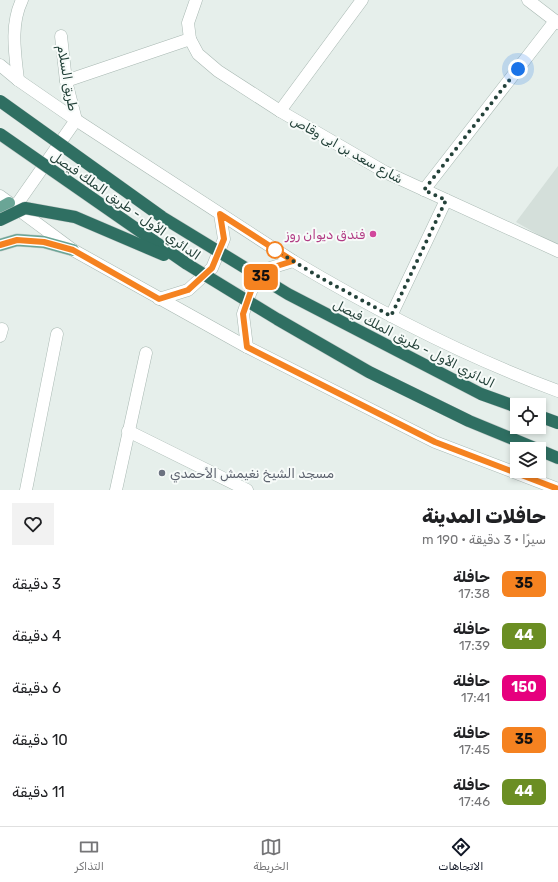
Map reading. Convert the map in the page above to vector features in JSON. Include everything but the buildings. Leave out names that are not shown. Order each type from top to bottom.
[{"type":"highway","name":"الدائري الأول - طريق الملك فيصل","points":[[0,101],[162,217],[288,294],[481,394],[510,404]]},
{"type":"highway","name":"الدائري الأول - طريق الملك فيصل","points":[[0,134],[187,264],[276,319],[369,372],[469,421],[521,442]]},
{"type":"highway","points":[[0,220],[25,208],[74,217],[187,264]]},
{"type":"highway","points":[[546,419],[558,423]]},
{"type":"highway","name":"الدائري الأول - طريق الملك فيصل","points":[[546,453],[558,458]]},
{"type":"main road","points":[[0,245],[17,240],[44,242],[73,250]]},
{"type":"street","points":[[18,80],[14,41],[18,8],[22,0]]},
{"type":"street","name":"شارع سعد بن ابى وقاص","points":[[196,0],[188,23],[190,39],[198,54],[218,71],[280,111],[385,172],[558,251]]},
{"type":"street","points":[[280,111],[362,0]]},
{"type":"street","points":[[424,190],[556,22],[528,0]]},
{"type":"street","name":"طريق السلام","points":[[61,36],[66,81],[76,120]]},
{"type":"street","points":[[66,81],[190,39]]},
{"type":"street","points":[[0,65],[18,80],[76,120],[293,261],[391,316],[512,374],[558,391]]},
{"type":"street","points":[[76,120],[6,203],[73,250],[247,347],[435,442],[558,489]]},
{"type":"street","name":"الدائري الأول - طريق الملك فيصل","points":[[391,316],[446,200]]},
{"type":"street","points":[[159,299],[188,290],[212,268],[224,239],[220,214]]},
{"type":"street","points":[[247,347],[243,314],[251,291],[267,269],[293,261]]},
{"type":"street","points":[[26,490],[57,334]]},
{"type":"street","points":[[116,490],[146,353]]},
{"type":"street","points":[[128,431],[246,490]]},
{"type":"shaded area","points":[[558,166],[558,246],[516,222]]},
{"type":"bus line","name":"35","points":[[0,245],[17,240],[44,242],[73,250],[159,299],[188,290],[212,268],[224,239],[220,214],[293,261],[267,269],[251,291],[243,314],[247,347],[435,442],[558,489]]},
{"type":"place","name":"فندق ديوان روز","points":[[373,234]]},
{"type":"place","name":"مسجد الشيخ نغيمش الأحمدي","points":[[162,473]]},
{"type":"route","points":[[275,250],[321,278],[391,316],[446,200],[424,190],[518,69]]}]
